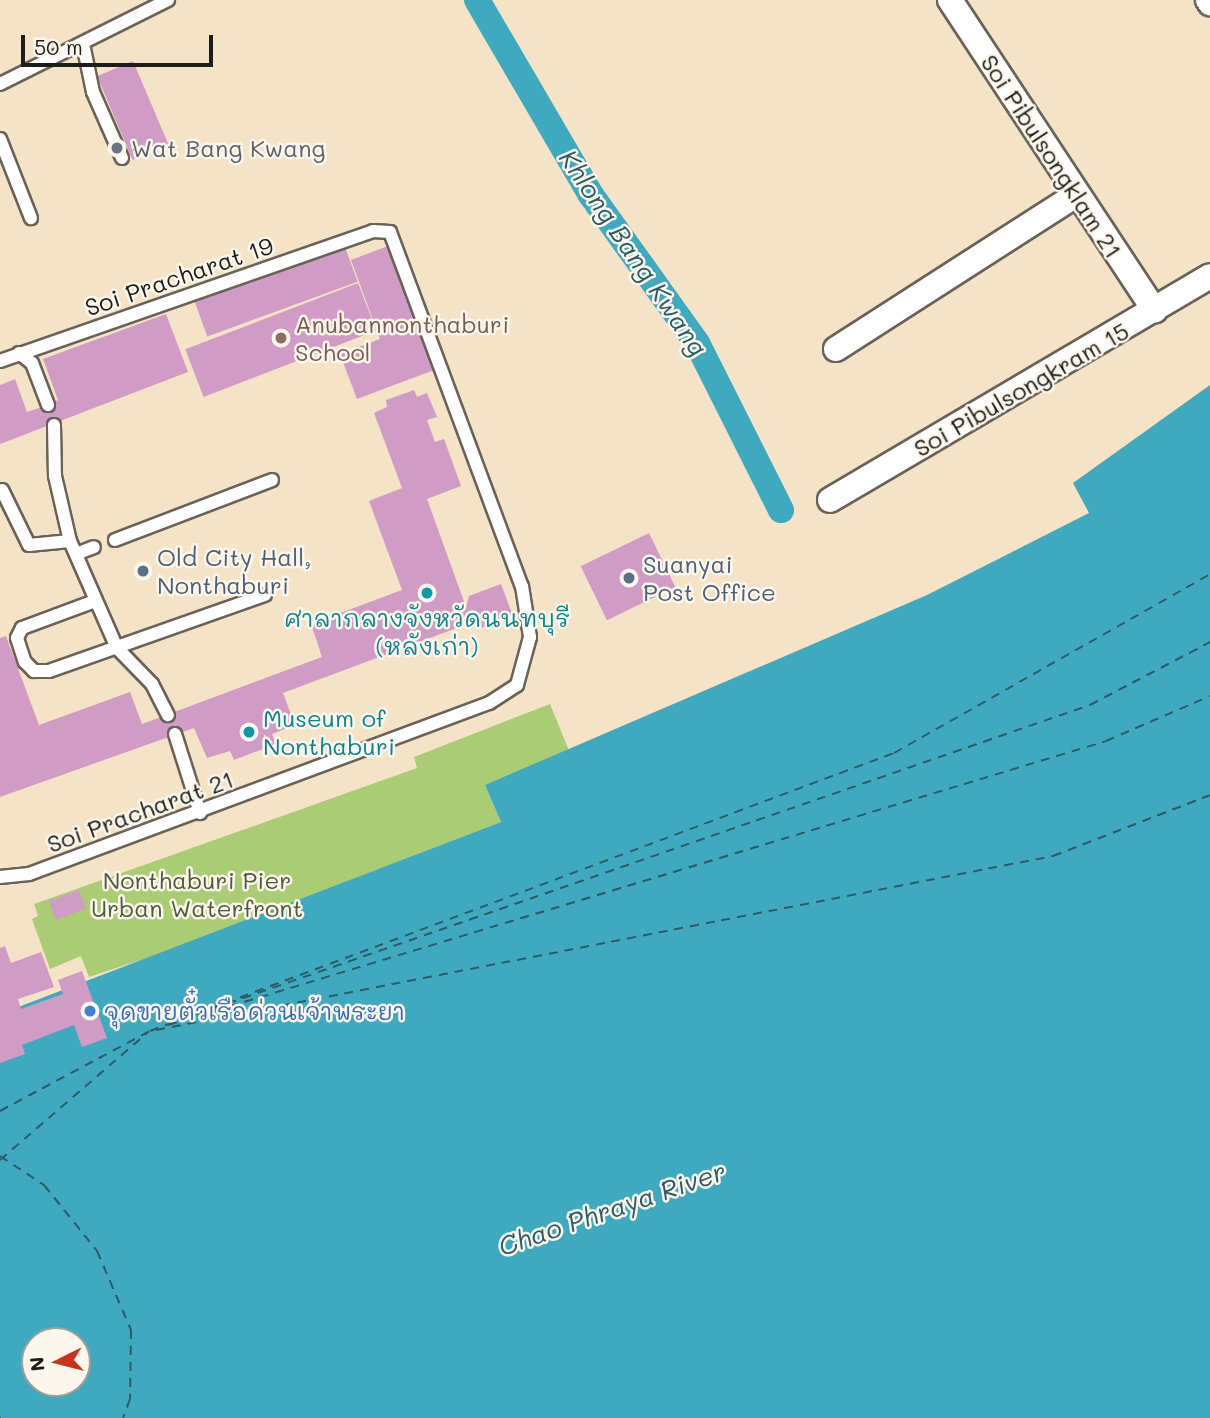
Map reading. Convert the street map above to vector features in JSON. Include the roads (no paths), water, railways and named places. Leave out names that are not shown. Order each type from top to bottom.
[{"type":"street","name":"Soi Pibulsongklam 21","points":[[950,0],[1076,195],[1155,311]]},
{"type":"street","points":[[836,349],[1076,195]]},
{"type":"street","name":"Soi Pibulsongkram 15","points":[[830,500],[1155,311],[1210,276]]},
{"type":"lane","points":[[0,84],[168,0]]},
{"type":"lane","points":[[83,44],[93,92],[122,159]]},
{"type":"lane","points":[[0,139],[31,218]]},
{"type":"lane","name":"Soi Pracharat 19","points":[[0,360],[373,231],[390,232],[405,258],[522,586],[530,637]]},
{"type":"lane","points":[[19,353],[32,363],[48,405]]},
{"type":"lane","points":[[54,425],[55,476],[70,541],[117,648],[152,684],[168,715]]},
{"type":"lane","points":[[116,540],[272,480]]},
{"type":"lane","points":[[2,490],[29,545],[70,541]]},
{"type":"lane","points":[[76,554],[94,547]]},
{"type":"lane","points":[[95,601],[22,628],[17,638],[25,662],[34,671],[49,671],[265,595]]},
{"type":"lane","name":"Soi Pracharat 21","points":[[0,877],[29,874],[200,813],[503,696],[524,670],[530,637]]},
{"type":"lane","points":[[175,734],[200,813]]},
{"type":"water","name":"Chao Phraya River","points":[[1210,385],[1210,1418],[0,1418],[0,1014],[501,822],[485,785],[927,595],[1089,513],[1073,483]]},
{"type":"waterway","name":"Khlong Bang Kwang","points":[[477,0],[591,195],[697,343],[781,510]]},
{"type":"place","name":"Wat Bang Kwang","points":[[117,148]]},
{"type":"place","name":"Anubannonthaburi School","points":[[281,338]]},
{"type":"place","name":"Old City Hall, Nonthaburi","points":[[143,571]]},
{"type":"place","name":"Suanyai Post Office","points":[[629,578]]},
{"type":"place","name":"ศาลากลางจังหวัดนนทบุรี (หลังเก่า)","points":[[427,593]]},
{"type":"place","name":"Museum of Nonthaburi","points":[[249,732]]},
{"type":"place","name":"จุดขายตั๋วเรือด่วนเจ้าพระยา","points":[[90,1011]]},
{"type":"park label","name":"Nonthaburi Pier Urban Waterfront","points":[[197,894]]}]
